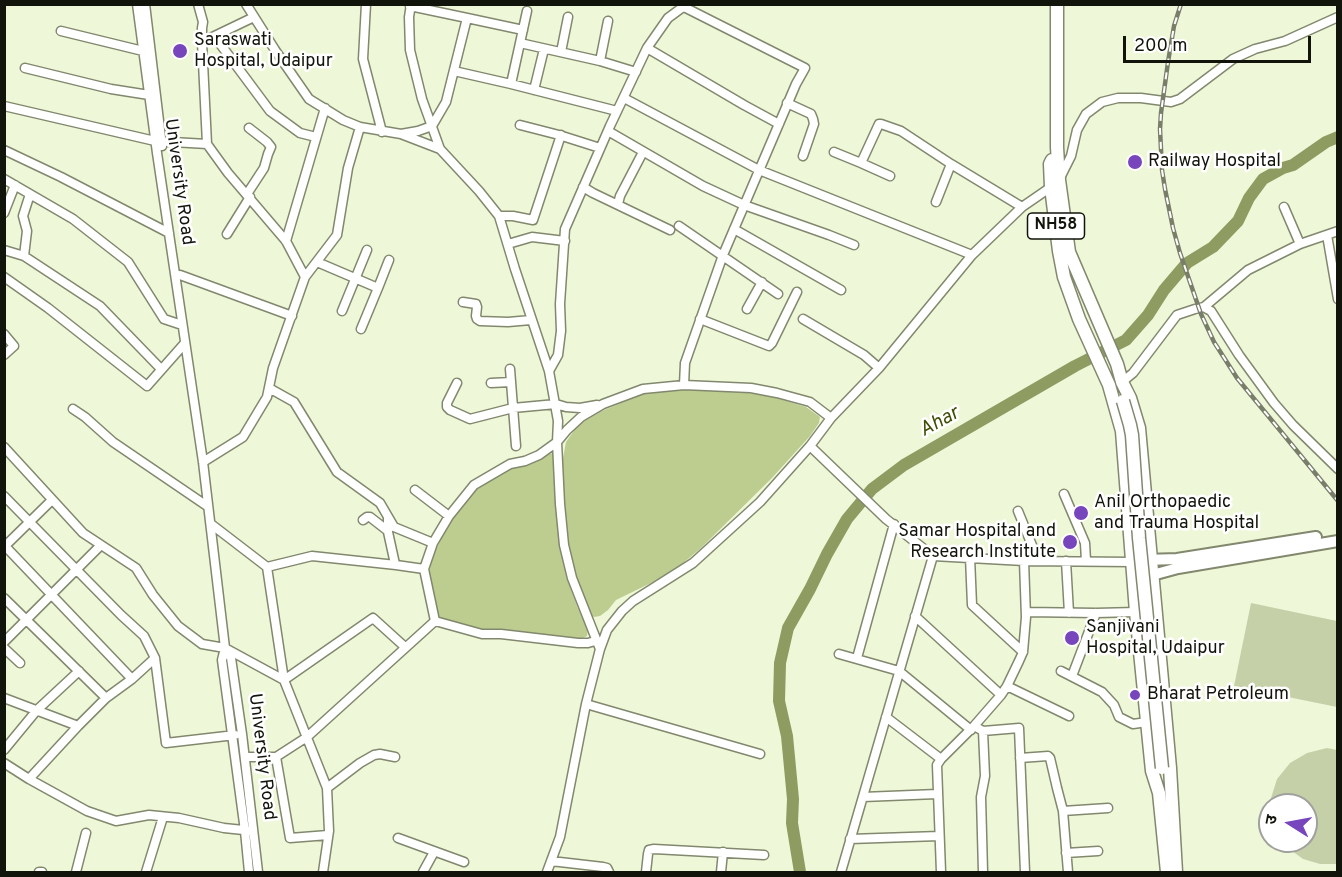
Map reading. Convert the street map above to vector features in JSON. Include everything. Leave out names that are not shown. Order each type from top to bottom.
[{"type":"highway","name":"NH58","points":[[1059,6],[1057,147],[1050,164],[1069,252],[1117,364],[1122,382]]},
{"type":"highway","name":"NH58","points":[[1055,184],[1059,251],[1064,277],[1073,304],[1109,385]]},
{"type":"highway","points":[[1122,382],[1123,401],[1132,435],[1138,538],[1162,768],[1176,873]]},
{"type":"highway","points":[[1122,382],[1130,398],[1139,428],[1153,575],[1170,768],[1165,792],[1167,873]]},
{"type":"highway","points":[[1109,385],[1123,401]]},
{"type":"highway","points":[[1109,385],[1122,431],[1136,612],[1152,771],[1165,792]]},
{"type":"main road","points":[[1148,534],[1154,548],[1161,555],[1177,563]]},
{"type":"main road","points":[[1134,581],[1153,575],[1177,563],[1338,534]]},
{"type":"main road","points":[[1132,562],[1151,560],[1177,563],[1338,541]]},
{"type":"main road","points":[[1155,600],[1157,587],[1164,575],[1177,563]]},
{"type":"street","name":"University Road","points":[[145,4],[168,233],[211,524],[225,648],[222,660],[237,735],[249,831],[258,873]]},
{"type":"street","points":[[198,4],[203,22],[207,144],[228,173],[286,241],[305,277]]},
{"type":"street","points":[[246,4],[309,99],[343,120],[360,127],[401,134],[418,132],[432,126],[446,102],[467,18]]},
{"type":"street","points":[[366,4],[363,59],[382,132]]},
{"type":"street","name":"University Road","points":[[136,5],[180,275],[187,324],[189,363]]},
{"type":"street","points":[[523,30],[410,5],[410,50],[422,99],[440,149],[499,216],[549,371],[558,421],[557,442],[564,545],[572,578],[598,645]]},
{"type":"street","points":[[549,371],[558,355],[561,331],[560,304],[565,229],[616,111],[647,48],[668,18],[685,6],[805,68],[796,84],[723,255],[685,363],[684,385]]},
{"type":"street","points":[[511,84],[527,11]]},
{"type":"street","points":[[547,873],[560,837],[598,645],[606,630],[622,610],[693,563],[760,502],[810,446],[831,418],[879,368],[972,255],[1022,207],[1055,184],[1071,156],[1077,130],[1086,114],[1102,102],[1118,98],[1171,102],[1180,99],[1233,58],[1285,40],[1338,16]]},
{"type":"street","points":[[202,42],[254,17]]},
{"type":"street","points":[[561,52],[568,17]]},
{"type":"street","points":[[600,61],[608,21]]},
{"type":"street","points":[[61,32],[143,51]]},
{"type":"street","points":[[215,37],[270,111],[300,133],[316,137]]},
{"type":"street","points":[[520,43],[600,61],[636,72]]},
{"type":"street","points":[[647,48],[779,124]]},
{"type":"street","points":[[534,90],[544,49]]},
{"type":"street","points":[[25,68],[111,89],[149,95]]},
{"type":"street","points":[[454,71],[616,111]]},
{"type":"street","points":[[624,98],[759,170],[972,255]]},
{"type":"street","points":[[788,104],[811,114],[813,119],[814,124],[803,156]]},
{"type":"street","points":[[4,106],[158,142],[207,144]]},
{"type":"street","points":[[286,241],[325,108]]},
{"type":"street","points":[[861,163],[881,124],[900,131],[1022,207]]},
{"type":"street","points":[[520,125],[600,148]]},
{"type":"street","points":[[202,462],[243,437],[267,397],[273,368],[305,277],[337,235],[348,168],[360,127]]},
{"type":"street","points":[[227,234],[264,168],[271,147],[249,128]]},
{"type":"street","points":[[608,131],[703,186],[744,206],[854,244]]},
{"type":"street","points":[[401,134],[440,149]]},
{"type":"street","points":[[499,216],[533,220],[561,135]]},
{"type":"street","points":[[4,150],[168,233]]},
{"type":"street","points":[[618,204],[643,152]]},
{"type":"street","points":[[834,152],[890,176]]},
{"type":"street","points":[[936,202],[951,164]]},
{"type":"street","points":[[4,179],[73,219],[128,262],[164,318],[182,325]]},
{"type":"street","points":[[4,213],[15,185]]},
{"type":"street","points":[[583,187],[670,230]]},
{"type":"street","points":[[24,256],[27,231],[23,216],[30,194]]},
{"type":"street","points":[[1284,207],[1300,244]]},
{"type":"street","points":[[680,226],[778,294]]},
{"type":"street","points":[[734,228],[841,290]]},
{"type":"street","points":[[1204,308],[1248,270],[1300,244],[1338,231]]},
{"type":"street","points":[[1327,235],[1338,299]]},
{"type":"street","points":[[508,244],[532,237],[565,241]]},
{"type":"street","points":[[4,250],[24,256],[100,306],[161,369]]},
{"type":"street","points":[[342,311],[367,250]]},
{"type":"street","points":[[361,329],[390,260]]},
{"type":"street","points":[[317,262],[378,288]]},
{"type":"street","points":[[180,275],[292,316]]},
{"type":"street","points":[[4,277],[147,386],[185,343]]},
{"type":"street","points":[[747,309],[762,282]]},
{"type":"street","points":[[700,319],[769,346],[797,292]]},
{"type":"street","points":[[464,302],[476,304],[476,316],[480,321],[531,320]]},
{"type":"street","points":[[1122,382],[1133,373],[1177,315],[1204,308],[1211,311],[1274,403],[1338,469]]},
{"type":"street","points":[[803,319],[864,355],[879,368]]},
{"type":"street","points":[[4,334],[14,346],[4,355]]},
{"type":"street","points":[[510,369],[516,446]]},
{"type":"street","points":[[491,383],[512,382]]},
{"type":"street","points":[[457,383],[447,407],[470,419],[513,408],[556,404],[580,408],[603,404]]},
{"type":"street","points":[[435,621],[424,569],[433,543],[449,516],[474,485],[510,464],[539,455],[557,442],[581,417],[603,404],[643,389],[684,385],[751,388],[810,402],[831,418]]},
{"type":"street","points":[[269,388],[294,402],[337,472],[380,503],[394,527],[433,543]]},
{"type":"street","points":[[73,409],[113,442],[207,506]]},
{"type":"street","points":[[810,446],[886,519],[933,556],[1024,561],[1132,562]]},
{"type":"street","points":[[4,447],[83,533],[136,568],[153,595],[178,626],[202,644],[225,648],[284,680]]},
{"type":"street","points":[[415,490],[449,516]]},
{"type":"street","points":[[1064,494],[1084,543],[1086,561]]},
{"type":"street","points":[[4,496],[144,636],[154,658],[166,743],[237,735]]},
{"type":"street","points":[[52,500],[5,546],[132,679]]},
{"type":"street","points":[[1018,511],[1038,560]]},
{"type":"street","points":[[363,520],[370,517],[388,531]]},
{"type":"street","points":[[388,517],[388,531],[395,564]]},
{"type":"street","points":[[211,524],[267,567],[284,680],[327,788],[328,835],[324,873]]},
{"type":"street","points":[[857,658],[894,524]]},
{"type":"street","points":[[4,642],[101,545]]},
{"type":"street","points":[[267,567],[312,556],[424,569]]},
{"type":"street","points":[[841,873],[933,556]]},
{"type":"street","points":[[970,557],[972,605],[1023,652]]},
{"type":"street","points":[[941,873],[937,765],[1001,695],[1023,652],[1027,612],[1024,561]]},
{"type":"street","points":[[1066,561],[1070,613]]},
{"type":"street","points":[[4,598],[106,698]]},
{"type":"street","points":[[1027,612],[1096,614],[1136,612]]},
{"type":"street","points":[[1072,676],[1096,614]]},
{"type":"street","points":[[915,616],[1001,695]]},
{"type":"street","points":[[284,680],[373,618],[405,647]]},
{"type":"street","points":[[435,621],[482,634],[598,645]]},
{"type":"street","points":[[245,757],[276,757],[307,737],[435,621]]},
{"type":"street","points":[[4,648],[20,663]]},
{"type":"street","points":[[839,654],[899,671],[972,728],[983,731],[1019,728],[1025,873]]},
{"type":"street","points":[[29,779],[106,698],[132,679],[154,658]]},
{"type":"street","points":[[4,750],[37,710],[79,671]]},
{"type":"street","points":[[1061,671],[1102,692],[1114,705],[1119,717],[1133,724],[1147,722]]},
{"type":"street","points":[[1007,686],[1069,716]]},
{"type":"street","points":[[4,698],[78,726]]},
{"type":"street","points":[[586,704],[760,754]]},
{"type":"street","points":[[886,717],[941,759]]},
{"type":"street","points":[[983,731],[985,776],[981,798],[983,873]]},
{"type":"street","name":"University Road","points":[[237,735],[245,757],[249,873]]},
{"type":"street","points":[[327,788],[374,755],[395,757]]},
{"type":"street","points":[[1020,758],[1048,756],[1050,758],[1063,810],[1068,873]]},
{"type":"street","points":[[276,757],[290,838],[328,835]]},
{"type":"street","points":[[4,763],[87,811],[116,821],[149,815],[249,831]]},
{"type":"street","points":[[863,797],[937,794]]},
{"type":"street","points":[[1063,810],[1108,808]]},
{"type":"street","points":[[146,873],[163,817]]},
{"type":"street","points":[[76,873],[86,833]]},
{"type":"street","points":[[850,839],[939,836]]},
{"type":"street","points":[[398,838],[464,862]]},
{"type":"street","points":[[646,873],[649,850],[654,849],[764,855]]},
{"type":"street","points":[[1066,853],[1098,851]]},
{"type":"street","points":[[423,873],[434,852]]},
{"type":"street","points":[[721,873],[723,852]]},
{"type":"street","points":[[551,861],[603,867],[607,868],[609,873]]},
{"type":"green space","points":[[675,389],[726,390],[776,398],[806,407],[820,417],[819,423],[772,478],[701,548],[682,564],[653,582],[616,600],[608,610],[594,617],[587,612],[571,564],[563,486],[563,458],[566,442],[578,425],[602,411],[649,392]]},
{"type":"green space","points":[[548,453],[554,454],[557,513],[566,576],[588,630],[587,636],[560,638],[483,632],[438,618],[429,577],[431,559],[453,516],[472,494],[492,477],[515,465],[539,460]]},
{"type":"green space","points":[[1251,603],[1337,621],[1337,707],[1234,686]]},
{"type":"green space","points":[[1327,748],[1337,750],[1337,864],[1320,864],[1303,859],[1295,853],[1318,853],[1318,793],[1273,793],[1277,779],[1290,763],[1307,753]]},
{"type":"waterway","name":"Ahar","points":[[800,872],[792,823],[793,799],[787,736],[779,701],[780,663],[788,628],[847,519],[872,489],[904,465],[1075,366],[1126,340],[1187,263],[1213,247],[1238,221],[1249,198],[1263,179],[1293,165],[1326,142],[1338,137]]},
{"type":"railway","points":[[1181,4],[1174,26],[1160,129],[1165,189],[1180,253],[1201,314],[1214,342],[1237,378],[1338,501]]},
{"type":"place","name":"Saraswati Hospital, Udaipur","points":[[180,51]]},
{"type":"place","name":"Railway Hospital","points":[[1135,162]]},
{"type":"place","name":"Anil Orthopaedic and Trauma Hospital","points":[[1081,513]]},
{"type":"place","name":"Samar Hospital and Research Institute","points":[[1070,542]]},
{"type":"place","name":"Sanjivani Hospital, Udaipur","points":[[1072,638]]},
{"type":"place","name":"Bharat Petroleum","points":[[1135,695]]}]
